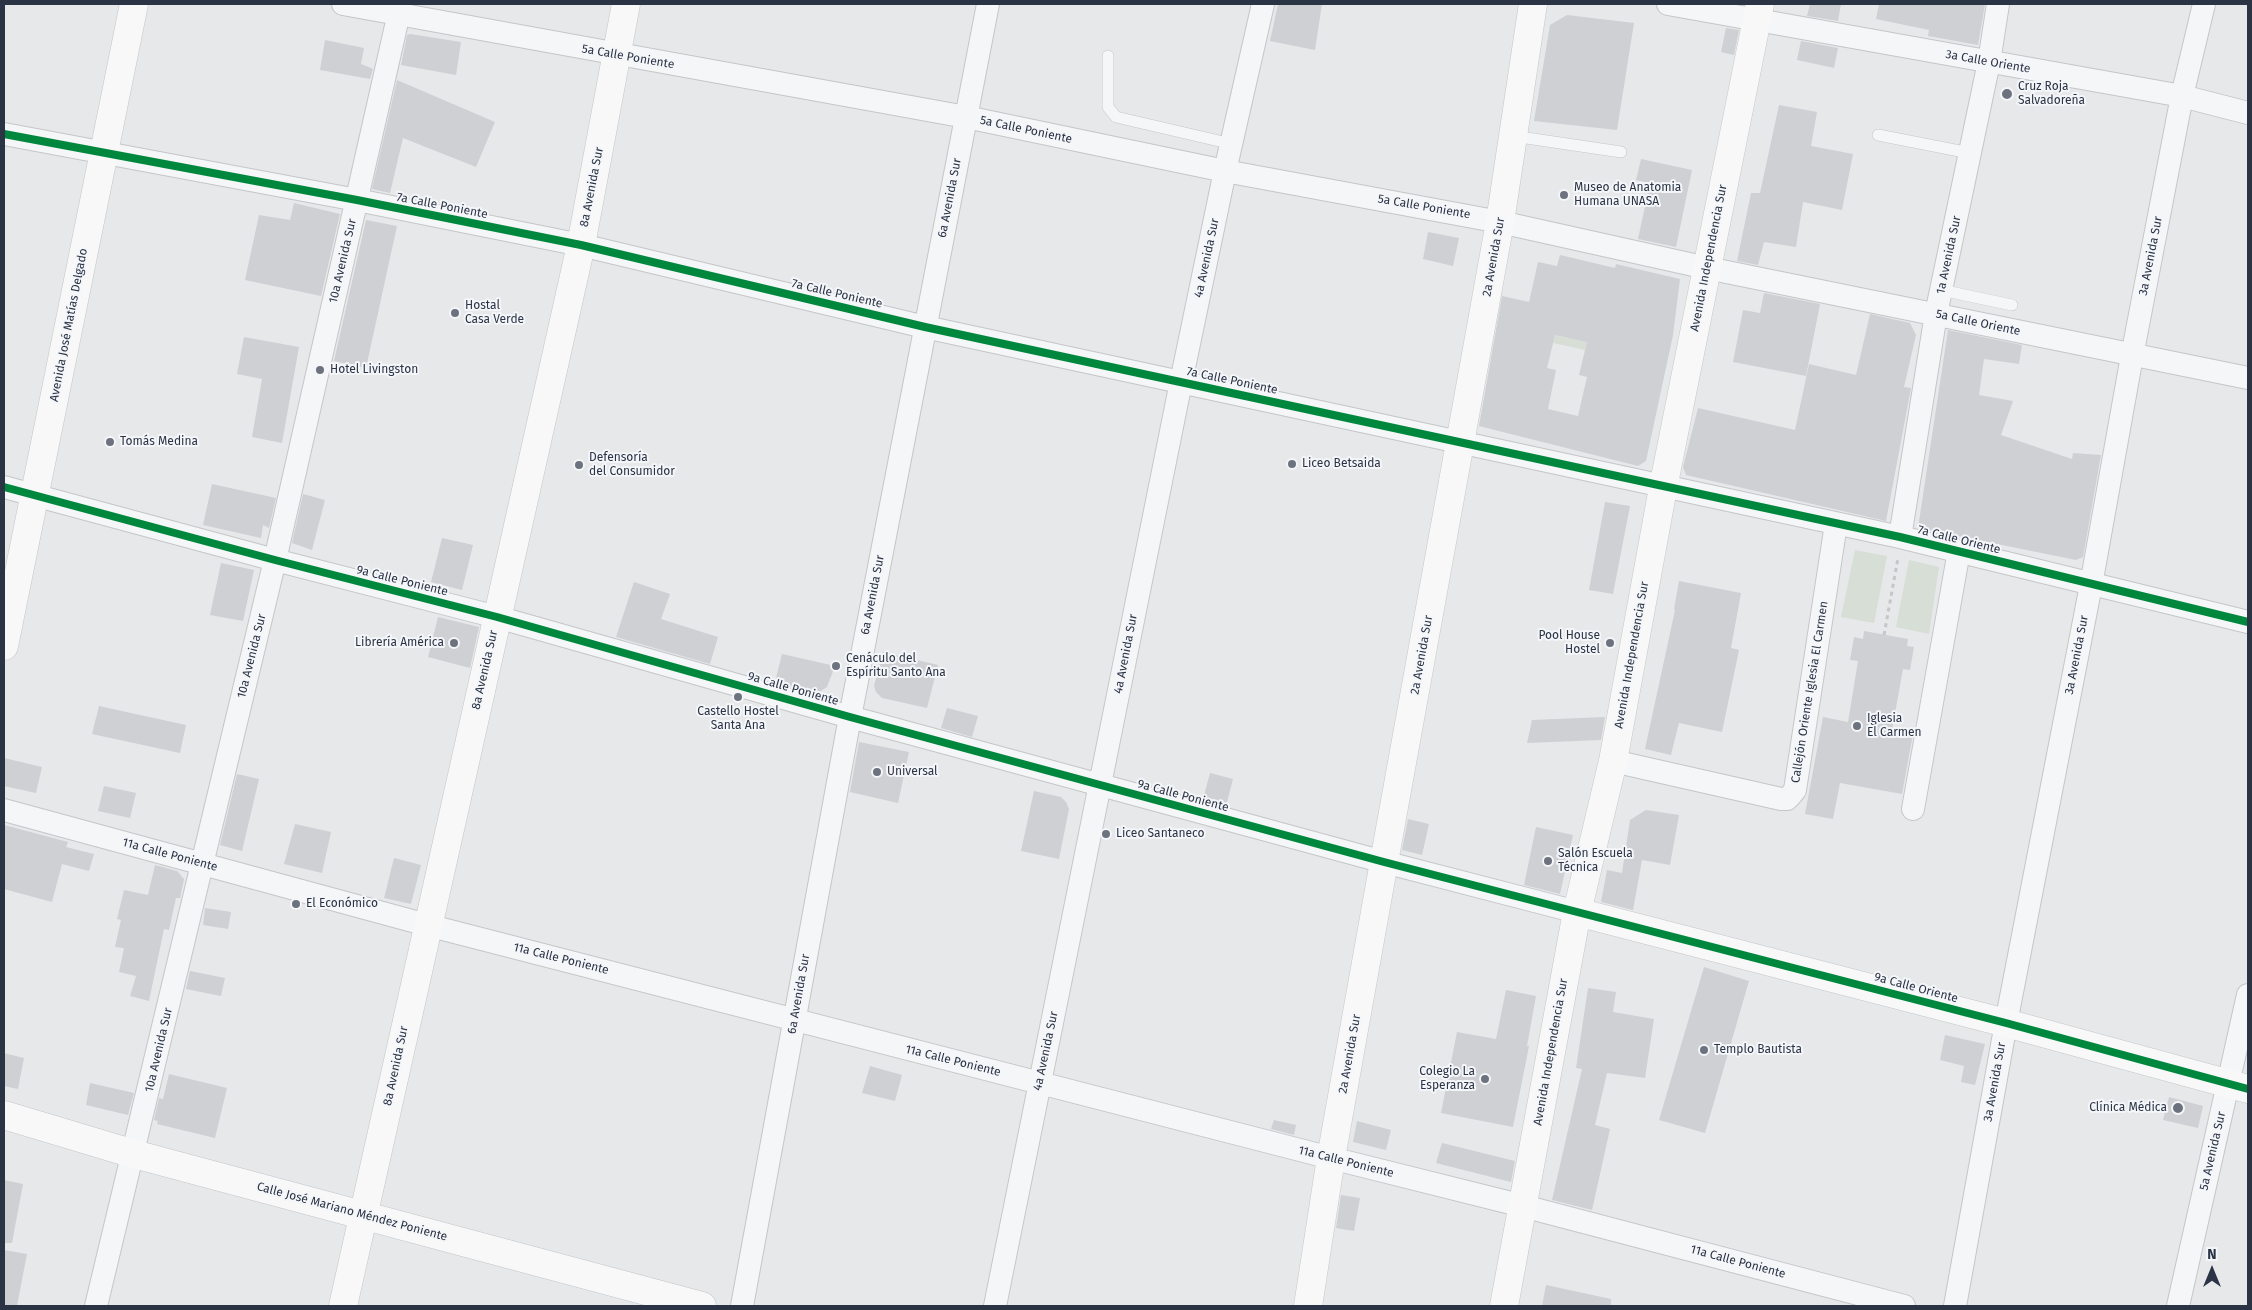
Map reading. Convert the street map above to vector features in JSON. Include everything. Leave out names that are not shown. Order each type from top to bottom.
[{"type":"main road","name":"Avenida José Matías Delgado","points":[[4,646],[134,4]]},
{"type":"main road","name":"8a Avenida Sur","points":[[343,1306],[581,245],[626,4]]},
{"type":"main road","name":"2a Avenida Sur","points":[[1308,1306],[1331,1158],[1500,222],[1533,4]]},
{"type":"main road","name":"Avenida Independencia Sur","points":[[1504,1306],[1576,912],[1613,761],[1663,488],[1758,11]]},
{"type":"main road","name":"9a Calle Oriente","points":[[1576,912],[2006,1023],[2238,1087]]},
{"type":"main road","name":"Calle José Mariano Méndez Poniente","points":[[4,1115],[134,1154],[702,1306]]},
{"type":"street","name":"5a Calle Poniente","points":[[343,4],[400,9],[617,55],[966,117],[1225,171],[1500,222],[1707,268]]},
{"type":"street","name":"6a Avenida Sur","points":[[742,1306],[850,717],[988,4]]},
{"type":"street","name":"4a Avenida Sur","points":[[995,1306],[1181,382],[1225,171],[1263,4]]},
{"type":"street","name":"3a Calle Oriente","points":[[1668,4],[1758,11],[1989,62],[2182,96],[2248,113]]},
{"type":"street","name":"1a Avenida Sur","points":[[1899,548],[1936,314],[1989,62],[1998,4]]},
{"type":"street","name":"3a Avenida Sur","points":[[1955,1306],[2006,1023],[2091,585],[2132,356],[2182,96],[2204,4]]},
{"type":"street","name":"10a Avenida Sur","points":[[96,1306],[275,560],[400,9]]},
{"type":"street","name":"7a Calle Poniente","points":[[4,134],[357,200],[581,245],[925,327],[1461,441],[1663,488]]},
{"type":"street","name":"5a Calle Oriente","points":[[1707,268],[2132,356],[2248,378]]},
{"type":"street","name":"9a Calle Poniente","points":[[4,487],[497,617],[1101,786],[1576,912]]},
{"type":"street","name":"7a Calle Oriente","points":[[1663,488],[1836,524],[1899,548],[1959,551],[2091,585],[2248,622]]},
{"type":"street","name":"Callejón Oriente Iglesia El Carmen","points":[[1613,761],[1781,798],[1791,795],[1795,790],[1836,524]]},
{"type":"street","points":[[1913,809],[1959,551]]},
{"type":"street","name":"11a Calle Poniente","points":[[4,810],[427,925],[1523,1206],[1904,1306]]},
{"type":"street","name":"5a Avenida Sur","points":[[2178,1306],[2238,1087],[2248,995]]},
{"type":"lane","points":[[1108,56],[1108,107],[1116,117],[1232,144]]},
{"type":"lane","points":[[1878,135],[1970,153]]},
{"type":"lane","points":[[1513,136],[1621,152]]},
{"type":"lane","points":[[1941,290],[2012,305]]},
{"type":"path","points":[[1884,635],[1899,548]]},
{"type":"shaded area","points":[[1589,331],[1585,350],[1553,343],[1555,335],[1567,338]]},
{"type":"shaded area","points":[[1855,550],[1887,556],[1874,623],[1841,617]]},
{"type":"shaded area","points":[[1909,560],[1939,567],[1929,634],[1896,627]]},
{"type":"building","points":[[1278,4],[1322,4],[1315,50],[1270,41]]},
{"type":"building","points":[[1810,4],[1841,4],[1838,21],[1807,16]]},
{"type":"building","points":[[1879,4],[1985,4],[1978,45],[1928,36],[1929,30],[1876,19]]},
{"type":"building","points":[[1567,15],[1634,23],[1617,130],[1534,121],[1550,25]]},
{"type":"building","points":[[1726,28],[1739,30],[1734,55],[1721,52]]},
{"type":"building","points":[[407,35],[461,42],[456,75],[401,65]]},
{"type":"building","points":[[325,40],[364,48],[361,64],[373,69],[370,79],[320,70]]},
{"type":"building","points":[[1801,41],[1838,48],[1834,68],[1797,60]]},
{"type":"building","points":[[397,80],[495,122],[476,167],[403,138],[390,193],[372,189]]},
{"type":"building","points":[[1779,105],[1817,112],[1811,146],[1853,154],[1842,210],[1803,202],[1796,247],[1764,242],[1758,265],[1737,261],[1751,193],[1760,193]]},
{"type":"building","points":[[1641,159],[1692,170],[1676,247],[1638,239],[1650,183],[1636,180]]},
{"type":"building","points":[[294,203],[340,214],[321,296],[245,280],[259,215],[290,220]]},
{"type":"building","points":[[366,220],[397,226],[366,368],[334,361]]},
{"type":"building","points":[[1428,232],[1459,238],[1453,266],[1423,259]]},
{"type":"building","points":[[1560,255],[1615,268],[1616,264],[1680,279],[1673,335],[1646,461],[1638,466],[1479,426],[1502,296],[1529,302],[1538,262],[1557,266]],"holes":[[[1555,335],[1587,342],[1579,375],[1587,377],[1578,416],[1548,409],[1556,370],[1547,368]]]},
{"type":"building","points":[[1764,293],[1820,304],[1806,376],[1733,362],[1743,310],[1760,313]]},
{"type":"building","points":[[1870,314],[1910,323],[1916,335],[1904,387],[1911,388],[1886,521],[1686,475],[1683,467],[1698,408],[1795,430],[1809,364],[1856,375]]},
{"type":"building","points":[[1948,330],[2022,345],[2019,364],[1984,359],[1979,395],[2013,401],[2001,435],[2072,459],[2073,453],[2101,455],[2083,557],[2076,560],[1918,528]]},
{"type":"building","points":[[244,337],[299,347],[282,443],[252,437],[262,379],[237,374]]},
{"type":"building","points":[[212,484],[276,498],[269,528],[263,525],[261,538],[203,525]]},
{"type":"building","points":[[303,494],[325,500],[312,550],[292,543]]},
{"type":"building","points":[[1605,502],[1630,506],[1613,594],[1589,590]]},
{"type":"building","points":[[442,538],[473,545],[462,590],[431,582]]},
{"type":"building","points":[[221,563],[254,570],[243,621],[210,615]]},
{"type":"building","points":[[1679,581],[1741,593],[1731,648],[1739,650],[1722,732],[1679,723],[1671,755],[1645,749],[1675,610]]},
{"type":"building","points":[[634,582],[670,594],[661,619],[718,637],[710,664],[616,637]]},
{"type":"building","name":"Librería América","points":[[438,617],[479,627],[470,668],[428,657]]},
{"type":"building","name":"Iglesia El Carmen","points":[[1864,631],[1908,639],[1907,646],[1914,647],[1910,670],[1903,669],[1892,730],[1913,734],[1902,794],[1840,783],[1833,819],[1805,814],[1823,717],[1848,722],[1858,661],[1850,660],[1854,637],[1863,639]]},
{"type":"building","points":[[883,652],[938,665],[927,708],[882,698],[876,692],[874,686]]},
{"type":"building","points":[[782,654],[835,666],[827,687],[816,694],[775,682]]},
{"type":"building","points":[[99,706],[186,725],[180,753],[92,734]]},
{"type":"building","points":[[947,708],[978,716],[972,737],[941,728]]},
{"type":"building","points":[[1605,717],[1601,740],[1527,743],[1532,720]]},
{"type":"building","name":"Universal","points":[[859,742],[909,752],[898,803],[850,792]]},
{"type":"building","points":[[4,758],[42,767],[36,793],[4,786]]},
{"type":"building","points":[[1210,773],[1233,779],[1226,806],[1203,799]]},
{"type":"building","points":[[237,774],[259,779],[242,851],[220,845]]},
{"type":"building","points":[[104,786],[136,793],[130,818],[98,811]]},
{"type":"building","points":[[1034,791],[1061,797],[1069,809],[1059,859],[1021,851]]},
{"type":"building","points":[[1646,810],[1679,815],[1670,865],[1642,860],[1633,910],[1601,902],[1607,870],[1622,873],[1630,820]]},
{"type":"building","points":[[1408,819],[1429,824],[1422,855],[1402,850]]},
{"type":"building","points":[[295,824],[331,832],[322,873],[284,864]]},
{"type":"building","points":[[4,825],[68,842],[66,847],[94,854],[89,871],[62,864],[52,902],[4,889]]},
{"type":"building","name":"Salón Escuela Técnica","points":[[1536,827],[1573,835],[1560,894],[1524,885]]},
{"type":"building","points":[[394,858],[421,865],[411,904],[384,898]]},
{"type":"building","points":[[155,865],[177,871],[184,879],[180,898],[176,898],[169,930],[164,929],[149,1001],[130,996],[136,976],[119,972],[124,948],[115,947],[121,920],[117,919],[124,890],[148,895]]},
{"type":"building","points":[[205,908],[231,912],[228,929],[203,925]]},
{"type":"building","name":"Templo Bautista","points":[[1704,967],[1749,981],[1705,1133],[1659,1120]]},
{"type":"building","points":[[190,971],[225,978],[221,996],[186,989]]},
{"type":"building","points":[[1588,988],[1616,992],[1613,1012],[1654,1019],[1645,1078],[1607,1073],[1595,1125],[1610,1129],[1592,1210],[1552,1200],[1582,1069],[1576,1068]]},
{"type":"building","name":"Colegio La Esperanza","points":[[1506,990],[1536,996],[1527,1046],[1529,1046],[1513,1127],[1441,1113],[1457,1032],[1496,1039]]},
{"type":"building","points":[[1945,1035],[1985,1044],[1975,1085],[1961,1082],[1964,1066],[1940,1060]]},
{"type":"building","points":[[4,1053],[24,1058],[18,1089],[4,1086]]},
{"type":"building","points":[[870,1066],[902,1075],[895,1101],[862,1093]]},
{"type":"building","points":[[169,1074],[227,1088],[215,1138],[157,1124],[158,1121],[154,1120],[159,1098],[163,1099]]},
{"type":"building","points":[[90,1083],[134,1093],[128,1115],[86,1105]]},
{"type":"building","points":[[2169,1097],[2203,1106],[2198,1128],[2163,1120]]},
{"type":"building","points":[[1274,1120],[1296,1125],[1294,1135],[1271,1129]]},
{"type":"building","points":[[1357,1121],[1391,1130],[1386,1150],[1353,1142]]},
{"type":"building","points":[[1442,1143],[1515,1161],[1511,1182],[1436,1163]]},
{"type":"building","points":[[4,1180],[23,1184],[12,1243],[4,1243]]},
{"type":"building","points":[[1341,1195],[1360,1198],[1354,1231],[1336,1228]]},
{"type":"building","points":[[4,1250],[27,1254],[17,1306],[4,1306]]},
{"type":"building","points":[[1546,1285],[1611,1299],[1611,1306],[1542,1306]]},
{"type":"cycle path","points":[[4,134],[357,200],[581,245],[925,327],[1900,537],[2248,622]]},
{"type":"cycle path","points":[[4,487],[497,617],[850,717],[1384,862],[2006,1023],[2248,1089]]},
{"type":"place","name":"Cruz Roja Salvadoreña","points":[[2007,94]]},
{"type":"place","name":"Museo de Anatomia Humana UNASA","points":[[1564,195]]},
{"type":"place","name":"Hostal Casa Verde","points":[[455,313]]},
{"type":"place","name":"Hotel Livingston","points":[[320,370]]},
{"type":"place","name":"Tomás Medina","points":[[110,442]]},
{"type":"place","name":"Liceo Betsaida","points":[[1292,464]]},
{"type":"place","name":"Defensoría del Consumidor","points":[[579,465]]},
{"type":"place","name":"Librería América","points":[[454,643]]},
{"type":"place","name":"Pool House Hostel","points":[[1610,643]]},
{"type":"place","name":"Cenáculo del Espíritu Santo Ana","points":[[836,666]]},
{"type":"place","name":"Castello Hostel Santa Ana","points":[[738,697]]},
{"type":"place","name":"Iglesia El Carmen","points":[[1857,726]]},
{"type":"place","name":"Universal","points":[[877,772]]},
{"type":"place","name":"Liceo Santaneco","points":[[1106,834]]},
{"type":"place","name":"Salón Escuela Técnica","points":[[1548,861]]},
{"type":"place","name":"El Económico","points":[[296,904]]},
{"type":"place","name":"Templo Bautista","points":[[1704,1050]]},
{"type":"place","name":"Colegio La Esperanza","points":[[1485,1079]]},
{"type":"place","name":"Clínica Médica","points":[[2178,1108]]}]
